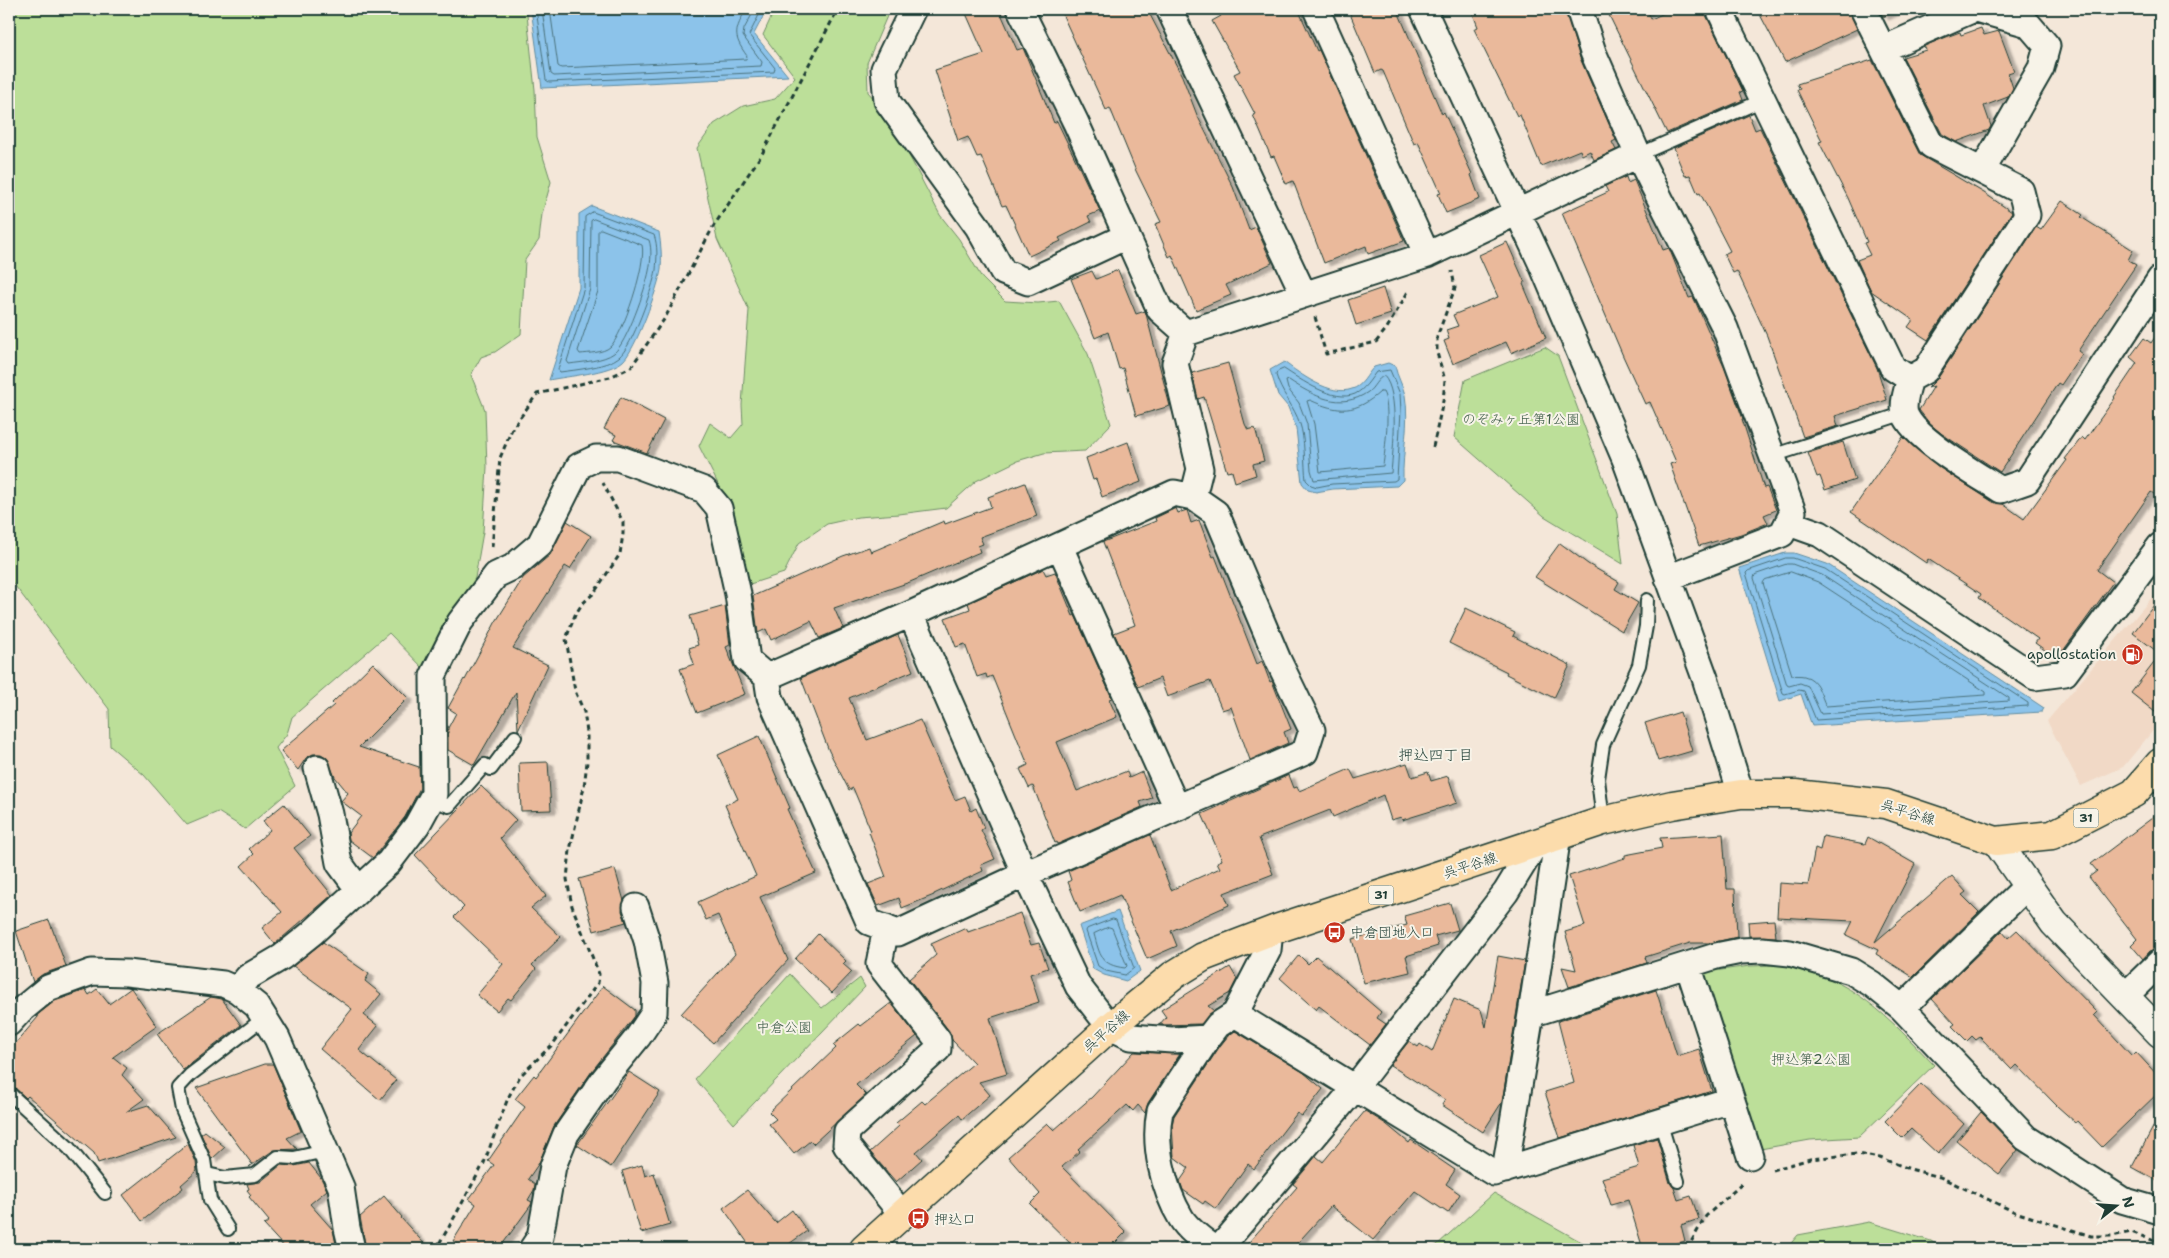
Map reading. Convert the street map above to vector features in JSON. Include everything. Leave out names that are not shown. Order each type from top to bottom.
[{"type":"main road","name":"呉平谷線","points":[[864,1249],[1110,1027],[1172,976],[1203,957],[1270,931],[1603,821],[1672,805],[1741,794],[1796,794],[1886,804],[1996,841],[2052,835],[2134,793],[2160,763]]},
{"type":"street","points":[[913,9],[884,69],[887,101],[978,227],[1003,272],[1028,282],[1127,236]]},
{"type":"street","points":[[1020,9],[1076,123],[1160,310],[1186,333]]},
{"type":"street","points":[[1169,9],[1304,295]]},
{"type":"street","points":[[1316,9],[1436,262]]},
{"type":"street","points":[[1423,9],[1543,267],[1625,459],[1705,678],[1741,794]]},
{"type":"street","points":[[1579,9],[1593,52],[1638,155],[1725,328],[1793,512],[1782,534],[1668,578]]},
{"type":"street","points":[[1719,9],[1893,368],[1910,379]]},
{"type":"street","points":[[1863,9],[1931,145],[2021,191],[2027,215],[1926,370],[1910,379]]},
{"type":"street","points":[[1883,49],[1975,9],[2028,24],[2047,46],[2041,68],[1982,171]]},
{"type":"street","points":[[1186,333],[1304,295],[1436,262],[1517,212],[1638,155]]},
{"type":"street","points":[[1910,379],[1905,413],[1911,423],[1938,449],[2002,490],[2027,481],[2160,279]]},
{"type":"street","points":[[1186,333],[1175,363],[1200,469],[1193,497]]},
{"type":"street","points":[[237,990],[248,977],[282,957],[312,933],[359,890],[389,862],[417,825],[434,794],[434,676],[460,622],[496,575],[513,567],[540,544],[579,466],[596,458],[618,458],[704,490],[719,508],[738,594],[747,660],[767,677],[770,697],[869,922],[898,933],[1025,874],[1305,752],[1312,730],[1278,660],[1216,513],[1193,497],[1174,493],[1060,547],[767,677]]},
{"type":"street","points":[[1788,523],[1820,534],[2034,677],[2066,673],[2160,546]]},
{"type":"street","points":[[1060,547],[1177,808]]},
{"type":"street","points":[[911,614],[1025,874],[1078,986],[1110,1027],[1131,1037],[1172,1040],[1208,1038]]},
{"type":"street","points":[[317,768],[330,814],[339,863],[359,890]]},
{"type":"street","points":[[1505,1170],[1532,1014],[1547,839]]},
{"type":"street","points":[[1219,1249],[1354,1089],[1547,839]]},
{"type":"street","points":[[1996,841],[2054,923],[2160,1033]]},
{"type":"street","points":[[1902,1008],[2028,886]]},
{"type":"street","points":[[532,1249],[540,1237],[553,1166],[566,1134],[604,1079],[638,1038],[654,1013],[655,983],[647,941],[636,907]]},
{"type":"street","points":[[886,928],[879,964],[938,1040],[938,1049],[847,1131],[846,1145],[902,1214]]},
{"type":"street","points":[[1215,1249],[1194,1234],[1182,1219],[1167,1183],[1157,1135],[1160,1111],[1218,1025],[1235,1014],[1268,950],[1270,931]]},
{"type":"street","points":[[1532,1014],[1716,956],[1741,951],[1762,950],[1790,953],[1851,971],[1872,984],[1902,1008],[2026,1138],[2122,1200],[2160,1211]]},
{"type":"street","points":[[2125,996],[2160,962]]},
{"type":"street","points":[[1688,965],[1731,1100],[1749,1167]]},
{"type":"street","points":[[12,1010],[48,988],[92,972],[146,975],[223,984],[237,990],[256,1006],[277,1038],[341,1187],[346,1228],[352,1249]]},
{"type":"street","points":[[1235,1014],[1354,1089],[1494,1173],[1731,1100]]},
{"type":"lane","points":[[1638,155],[1763,100]]},
{"type":"lane","points":[[1772,456],[1905,413]]},
{"type":"lane","points":[[1603,821],[1598,779],[1602,745],[1639,664],[1646,626],[1648,600]]},
{"type":"lane","points":[[431,800],[448,806],[485,766],[491,769],[515,737]]},
{"type":"lane","points":[[228,1229],[210,1200],[204,1160],[182,1110],[178,1088],[190,1075],[264,1018]]},
{"type":"lane","points":[[9,1093],[69,1148],[105,1193]]},
{"type":"lane","points":[[1660,1121],[1678,1181]]},
{"type":"lane","points":[[207,1174],[225,1178],[255,1175],[278,1157],[294,1158],[325,1151]]},
{"type":"path","points":[[496,575],[492,546],[500,458],[512,429],[537,394],[610,377],[631,367],[665,318],[713,227],[762,154],[838,9]]},
{"type":"path","points":[[1433,448],[1443,401],[1445,380],[1437,353],[1437,338],[1455,288],[1452,270],[1436,262]]},
{"type":"path","points":[[1304,295],[1314,314],[1326,354],[1376,342],[1387,328],[1411,286]]},
{"type":"path","points":[[433,1249],[437,1247],[449,1227],[484,1163],[508,1098],[520,1076],[553,1044],[598,983],[599,974],[572,906],[567,879],[570,850],[584,787],[587,755],[584,712],[575,691],[566,639],[575,615],[582,604],[594,593],[620,554],[623,522],[590,461]]},
{"type":"path","points":[[1770,1171],[1810,1160],[1830,1157],[1857,1154],[1880,1158],[1940,1177],[2015,1212],[2091,1236],[2112,1236],[2131,1232],[2160,1243]]},
{"type":"path","points":[[1687,1249],[1706,1216],[1749,1167]]},
{"type":"shaded area","name":"apollostation","points":[[2160,588],[2160,722],[2123,767],[2081,786],[2047,721]]},
{"type":"green space","points":[[9,9],[525,9],[527,15],[535,90],[537,137],[551,182],[542,214],[539,240],[525,260],[521,334],[495,352],[481,357],[471,375],[485,410],[487,467],[483,532],[475,578],[426,671],[389,633],[292,717],[287,734],[276,748],[295,786],[245,829],[218,812],[187,825],[144,775],[110,746],[109,709],[9,578]]},
{"type":"green space","points":[[775,9],[890,9],[867,63],[868,92],[888,115],[940,215],[959,239],[982,278],[1005,301],[1038,303],[1059,301],[1088,354],[1111,424],[1085,451],[1044,453],[1017,461],[976,481],[946,508],[858,517],[827,524],[799,543],[784,573],[747,585],[735,529],[720,488],[699,446],[710,423],[731,438],[743,424],[742,405],[749,310],[717,239],[697,148],[714,124],[743,106],[775,99],[795,77],[763,35]]},
{"type":"green space","name":"のぞみヶ丘第1公園","points":[[1545,347],[1558,356],[1617,514],[1623,564],[1544,516],[1454,437],[1465,380]]},
{"type":"green space","name":"押込第2公園","points":[[1780,965],[1808,971],[1830,979],[1849,989],[1885,1016],[1934,1065],[1859,1137],[1810,1140],[1755,1150],[1699,973],[1750,966]]},
{"type":"green space","name":"中倉公園","points":[[790,974],[822,1008],[860,978],[865,987],[734,1124],[695,1079]]},
{"type":"green space","points":[[1494,1193],[1594,1249],[1428,1249],[1437,1245]]},
{"type":"green space","points":[[1869,1222],[1931,1241],[1943,1249],[1786,1249],[1798,1235]]},
{"type":"water","points":[[531,9],[767,9],[754,34],[788,76],[542,88]]},
{"type":"water","points":[[592,206],[659,232],[661,270],[659,279],[640,332],[623,361],[617,365],[588,374],[549,380],[579,288],[579,214]]},
{"type":"water","points":[[1284,362],[1316,383],[1335,390],[1344,391],[1356,388],[1374,367],[1388,363],[1395,366],[1405,395],[1407,416],[1403,480],[1397,486],[1333,489],[1316,492],[1308,490],[1302,483],[1296,428],[1288,407],[1278,395],[1270,370]]},
{"type":"water","points":[[1785,553],[1794,553],[1827,564],[2044,708],[2042,712],[1812,726],[1801,694],[1780,701],[1739,568]]},
{"type":"water","points":[[1118,911],[1140,971],[1126,981],[1104,975],[1093,969],[1079,926]]},
{"type":"building","points":[[964,9],[999,9],[1017,50],[1023,48],[1054,123],[1057,121],[1100,211],[1088,216],[1091,222],[1059,238],[1061,241],[1029,256],[1006,205],[1002,206],[981,156],[977,157],[968,137],[958,141],[935,70],[984,54]]},
{"type":"building","points":[[1060,9],[1147,9],[1182,76],[1197,115],[1233,187],[1249,230],[1256,227],[1272,263],[1226,285],[1231,295],[1196,310],[1172,255],[1169,257],[1155,224],[1161,222],[1136,171],[1110,108],[1106,110]]},
{"type":"building","points":[[1216,9],[1298,9],[1317,51],[1319,50],[1404,241],[1368,254],[1366,246],[1324,263],[1293,181],[1286,184],[1274,156],[1271,157],[1253,115],[1255,114],[1234,74],[1240,71],[1212,21],[1221,16]]},
{"type":"building","points":[[1348,9],[1397,9],[1442,114],[1444,112],[1472,174],[1480,199],[1446,213],[1438,194],[1441,193],[1418,142],[1414,144],[1383,71],[1375,73]]},
{"type":"building","points":[[1471,9],[1565,9],[1580,58],[1616,140],[1612,142],[1616,150],[1594,160],[1590,151],[1582,155],[1580,150],[1541,166],[1520,115],[1517,116],[1474,29],[1478,27]]},
{"type":"building","points":[[1606,9],[1647,9],[1651,19],[1673,9],[1705,9],[1706,15],[1743,91],[1740,92],[1743,100],[1667,133]]},
{"type":"building","points":[[1757,9],[1849,9],[1857,29],[1785,62]]},
{"type":"building","points":[[1879,9],[1900,9],[1883,17]]},
{"type":"building","points":[[1981,28],[1984,35],[1999,31],[2014,71],[2008,73],[2013,88],[2008,97],[1984,106],[1991,126],[1989,130],[1956,142],[1942,134],[1903,57],[1926,50],[1924,46],[1949,36],[1960,32],[1961,35]]},
{"type":"building","points":[[1872,60],[1920,155],[2012,212],[1928,340],[1908,327],[1913,320],[1871,291],[1857,260],[1870,255],[1864,243],[1867,242],[1848,198],[1819,142],[1822,141],[1797,90],[1800,89],[1797,84]]},
{"type":"building","points":[[1749,115],[1755,130],[1760,128],[1877,368],[1887,400],[1835,416],[1838,426],[1803,437],[1767,336],[1737,271],[1733,273],[1724,254],[1730,251],[1700,193],[1698,194],[1690,175],[1685,176],[1674,148]]},
{"type":"building","points":[[1626,177],[1628,183],[1634,180],[1663,250],[1669,248],[1689,298],[1693,297],[1696,303],[1724,367],[1743,419],[1764,488],[1767,487],[1776,510],[1764,515],[1768,523],[1741,534],[1699,546],[1670,464],[1676,462],[1650,402],[1645,404],[1623,356],[1562,213],[1608,192],[1605,186]]},
{"type":"building","points":[[2062,201],[2083,215],[2081,217],[2133,250],[2128,260],[2136,265],[2078,351],[2082,354],[2061,385],[2058,383],[2000,472],[1942,434],[1930,424],[1919,410],[1934,386],[1928,388],[1938,378],[2036,227],[2041,230]]},
{"type":"building","points":[[1507,242],[1546,338],[1511,353],[1506,342],[1453,364],[1444,341],[1449,339],[1446,330],[1458,326],[1453,315],[1498,297],[1479,255]]},
{"type":"building","points":[[1118,270],[1136,314],[1145,311],[1170,406],[1136,416],[1123,368],[1119,369],[1108,332],[1095,338],[1071,279],[1092,271],[1096,279]]},
{"type":"building","points":[[1383,288],[1391,314],[1356,325],[1348,300]]},
{"type":"building","points":[[2160,330],[2160,498],[2151,492],[2097,570],[2113,582],[2056,658],[2035,643],[2038,639],[1979,598],[1981,594],[1928,559],[1926,563],[1851,512],[1903,437],[1940,468],[1993,502],[2003,504],[2024,519],[2067,460],[2065,459],[2082,437],[2085,440],[2115,398],[2137,363],[2130,357],[2144,338],[2151,343]]},
{"type":"building","points":[[1228,363],[1245,424],[1248,430],[1255,428],[1264,461],[1253,464],[1256,475],[1235,482],[1232,471],[1227,472],[1204,397],[1198,399],[1192,373]]},
{"type":"building","points":[[621,397],[664,420],[647,453],[613,440],[616,435],[604,429]]},
{"type":"building","points":[[1128,442],[1141,482],[1102,497],[1096,479],[1093,480],[1086,458]]},
{"type":"building","points":[[1843,442],[1855,480],[1825,490],[1820,476],[1817,477],[1808,453]]},
{"type":"building","points":[[1025,483],[1037,516],[980,537],[983,544],[978,546],[980,552],[910,582],[834,608],[843,628],[819,638],[811,621],[771,640],[766,629],[758,633],[753,596],[843,556],[869,547],[871,552],[944,521],[945,524],[991,507],[988,497]]},
{"type":"building","points":[[1176,508],[1178,513],[1187,510],[1191,523],[1199,520],[1257,664],[1262,661],[1291,729],[1284,732],[1288,743],[1250,760],[1231,707],[1222,710],[1210,681],[1167,697],[1160,678],[1138,687],[1114,633],[1135,625],[1103,542],[1156,521],[1155,518]]},
{"type":"building","points":[[567,521],[591,536],[570,569],[565,566],[513,648],[548,665],[518,730],[516,692],[474,765],[448,750],[448,728],[456,713],[448,708],[495,623],[523,578],[550,555]]},
{"type":"building","points":[[1560,543],[1588,564],[1619,582],[1615,589],[1638,603],[1622,631],[1535,577]]},
{"type":"building","points":[[1043,569],[1046,575],[1055,572],[1073,616],[1075,615],[1112,698],[1109,699],[1117,717],[1057,742],[1077,791],[1127,771],[1129,778],[1142,772],[1152,798],[1140,802],[1142,807],[1058,844],[1057,842],[1055,843],[1033,786],[1029,788],[1020,769],[1028,765],[992,676],[987,678],[986,674],[977,677],[965,644],[956,647],[945,618],[970,609],[968,603]]},
{"type":"building","points":[[2160,597],[2160,654],[2133,633]]},
{"type":"building","points":[[725,606],[730,645],[726,647],[745,694],[697,713],[680,669],[694,664],[689,648],[698,645],[690,616]]},
{"type":"building","points":[[1466,608],[1515,632],[1513,636],[1570,665],[1554,698],[1449,643]]},
{"type":"building","points":[[898,635],[913,671],[849,698],[867,740],[920,720],[955,800],[965,796],[971,811],[976,808],[984,828],[981,830],[995,859],[981,865],[983,871],[902,908],[899,898],[878,906],[868,884],[886,877],[869,832],[871,831],[853,788],[849,790],[829,751],[801,678]]},
{"type":"building","points":[[2160,655],[2160,716],[2131,693]]},
{"type":"building","points":[[373,663],[408,698],[359,747],[419,767],[420,788],[405,817],[373,858],[349,840],[348,833],[361,816],[341,801],[348,793],[335,777],[327,758],[321,754],[313,754],[306,758],[298,770],[281,751],[334,705],[332,703]]},
{"type":"building","points":[[1680,712],[1692,751],[1658,761],[1645,723]]},
{"type":"building","points":[[759,736],[790,808],[787,809],[816,873],[760,897],[788,960],[713,1043],[681,1014],[735,954],[718,915],[706,920],[698,902],[756,876],[725,805],[738,799],[718,755]]},
{"type":"building","points":[[548,762],[551,810],[521,811],[519,763]]},
{"type":"building","points":[[1407,763],[1412,777],[1428,772],[1431,781],[1448,776],[1457,803],[1402,820],[1401,817],[1391,820],[1383,795],[1333,817],[1330,810],[1259,838],[1273,874],[1224,893],[1229,905],[1171,931],[1177,946],[1147,959],[1120,895],[1080,912],[1068,882],[1071,880],[1068,871],[1150,835],[1171,890],[1220,868],[1217,862],[1222,860],[1202,814],[1289,775],[1294,788],[1297,787],[1299,791],[1350,769],[1355,779]]},
{"type":"building","points":[[481,786],[516,820],[500,838],[546,896],[531,908],[561,937],[532,965],[536,969],[511,1000],[508,998],[497,1011],[477,995],[503,964],[454,917],[464,907],[415,855]]},
{"type":"building","points":[[284,804],[310,836],[294,848],[332,895],[275,944],[262,928],[282,912],[241,866],[254,854],[249,849],[270,830],[263,821]]},
{"type":"building","points":[[2160,812],[2160,948],[2150,951],[2143,959],[2131,945],[2137,939],[2089,877],[2097,871],[2091,864]]},
{"type":"building","points":[[1723,834],[1727,889],[1735,889],[1737,937],[1711,943],[1690,943],[1645,957],[1647,963],[1569,987],[1562,967],[1576,970],[1565,932],[1585,926],[1569,876],[1625,858],[1625,855],[1662,848],[1660,838]]},
{"type":"building","points":[[1823,836],[1865,844],[1868,837],[1915,864],[1875,942],[1952,876],[1966,892],[1962,895],[1979,912],[1913,977],[1876,954],[1878,950],[1846,935],[1853,921],[1777,917],[1779,883],[1808,885],[1815,848],[1820,850]]},
{"type":"building","points":[[615,869],[624,901],[622,911],[626,922],[594,931],[579,879]]},
{"type":"building","points":[[1450,903],[1458,930],[1435,936],[1438,946],[1406,956],[1410,972],[1364,983],[1352,939],[1407,925],[1404,916]]},
{"type":"building","points":[[1020,913],[1031,945],[1039,943],[1048,968],[1030,974],[1039,1002],[990,1018],[1007,1074],[979,1082],[990,1095],[962,1119],[959,1115],[916,1152],[922,1159],[896,1182],[870,1152],[899,1126],[896,1123],[922,1101],[925,1104],[974,1063],[952,1040],[949,1031],[909,979],[936,955],[931,944],[966,928],[968,932]]},
{"type":"building","points":[[49,920],[66,966],[43,974],[33,982],[16,931]]},
{"type":"building","points":[[1774,920],[1776,937],[1749,936],[1748,922]]},
{"type":"building","points":[[2017,930],[2097,1012],[2094,1015],[2132,1056],[2136,1052],[2160,1078],[2160,1091],[2102,1147],[2077,1121],[2075,1122],[2057,1106],[2017,1065],[2012,1070],[1980,1037],[1976,1040],[1972,1036],[1967,1041],[1952,1026],[1955,1024],[1932,999],[2002,931],[2008,938]]},
{"type":"building","points":[[818,934],[846,961],[843,964],[852,972],[832,993],[795,959]]},
{"type":"building","points":[[323,942],[369,974],[365,981],[381,994],[364,1015],[378,1026],[359,1050],[396,1080],[380,1100],[320,1049],[352,1009],[293,966]]},
{"type":"building","points":[[1299,955],[1308,964],[1316,956],[1381,1012],[1377,1018],[1386,1024],[1370,1045],[1319,1006],[1316,1010],[1280,978]]},
{"type":"building","points":[[1498,956],[1525,961],[1502,1102],[1483,1132],[1442,1105],[1445,1100],[1390,1065],[1409,1041],[1418,1047],[1420,1044],[1432,1052],[1454,999],[1481,1010],[1486,1027]]},
{"type":"building","points":[[1230,967],[1237,979],[1230,993],[1208,1006],[1214,1011],[1201,1024],[1159,1025],[1166,1017],[1161,1010]]},
{"type":"building","points":[[603,986],[635,1010],[635,1016],[592,1071],[554,1126],[539,1163],[528,1179],[535,1184],[528,1200],[532,1202],[531,1205],[499,1249],[466,1249],[453,1241],[476,1204],[469,1199],[494,1165],[488,1161],[525,1107],[515,1099],[534,1075],[536,1077]]},
{"type":"building","points":[[131,988],[157,1026],[113,1057],[127,1068],[122,1075],[144,1099],[126,1112],[148,1105],[176,1137],[98,1163],[94,1153],[28,1096],[26,1098],[9,1085],[9,1051],[38,1017],[37,1015],[55,1001],[86,990],[89,995],[97,989],[109,1004]]},
{"type":"building","points":[[1656,990],[1677,1056],[1699,1049],[1712,1091],[1560,1138],[1545,1092],[1574,1083],[1558,1021]]},
{"type":"building","points":[[211,997],[222,999],[241,1025],[183,1070],[157,1034]]},
{"type":"building","points":[[891,1003],[917,1036],[856,1085],[866,1095],[813,1144],[810,1141],[794,1154],[769,1124],[776,1119],[769,1112],[836,1048],[833,1045],[859,1024],[861,1026]]},
{"type":"building","points":[[1235,1031],[1303,1072],[1323,1089],[1302,1116],[1297,1113],[1254,1169],[1248,1164],[1216,1209],[1205,1201],[1203,1204],[1183,1190],[1180,1181],[1189,1168],[1174,1157],[1172,1125],[1174,1116],[1220,1046]]},
{"type":"building","points":[[1134,1052],[1180,1054],[1148,1103],[1145,1113],[1138,1105],[1133,1111],[1127,1105],[1078,1149],[1080,1151],[1062,1167],[1126,1232],[1109,1249],[1076,1249],[1030,1204],[1040,1194],[1008,1157],[1047,1123],[1054,1130],[1092,1097]]},
{"type":"building","points":[[265,1064],[273,1064],[301,1131],[287,1138],[297,1149],[274,1150],[249,1167],[252,1164],[196,1088]]},
{"type":"building","points":[[629,1072],[660,1092],[611,1167],[577,1145]]},
{"type":"building","points":[[1921,1084],[1964,1124],[1938,1154],[1911,1129],[1902,1138],[1885,1121]]},
{"type":"building","points":[[1365,1111],[1386,1124],[1409,1143],[1411,1140],[1455,1170],[1446,1184],[1460,1194],[1448,1213],[1415,1191],[1373,1240],[1331,1206],[1292,1249],[1243,1249],[1297,1187],[1293,1184],[1316,1156],[1323,1162]]},
{"type":"building","points":[[1981,1112],[2018,1150],[1999,1174],[1957,1141]]},
{"type":"building","points":[[2160,1114],[2160,1182],[2132,1167]]},
{"type":"building","points":[[205,1131],[225,1147],[212,1159],[201,1134]]},
{"type":"building","points":[[1657,1138],[1670,1183],[1678,1200],[1691,1196],[1699,1219],[1681,1225],[1685,1241],[1657,1249],[1643,1249],[1628,1200],[1611,1205],[1602,1178],[1639,1167],[1633,1145]]},
{"type":"building","points":[[188,1144],[196,1162],[197,1171],[181,1185],[183,1188],[142,1221],[123,1195]]},
{"type":"building","points":[[309,1163],[321,1178],[327,1190],[310,1204],[333,1230],[337,1249],[286,1249],[264,1225],[269,1221],[249,1197],[251,1195],[247,1190],[249,1189],[247,1184],[260,1182],[281,1165],[294,1166]]},
{"type":"building","points":[[642,1165],[645,1176],[654,1173],[670,1225],[641,1233],[622,1171]]},
{"type":"building","points":[[747,1190],[776,1223],[792,1210],[807,1231],[782,1249],[752,1249],[723,1208]]},
{"type":"building","points":[[384,1196],[429,1249],[366,1249],[360,1217]]},
{"type":"place","name":"apollostation","points":[[2132,654]]},
{"type":"place","name":"中倉団地入口","points":[[1334,932]]},
{"type":"place","name":"押込口","points":[[918,1219]]},
{"type":"district","name":"押込四丁目","points":[[1436,755]]}]
